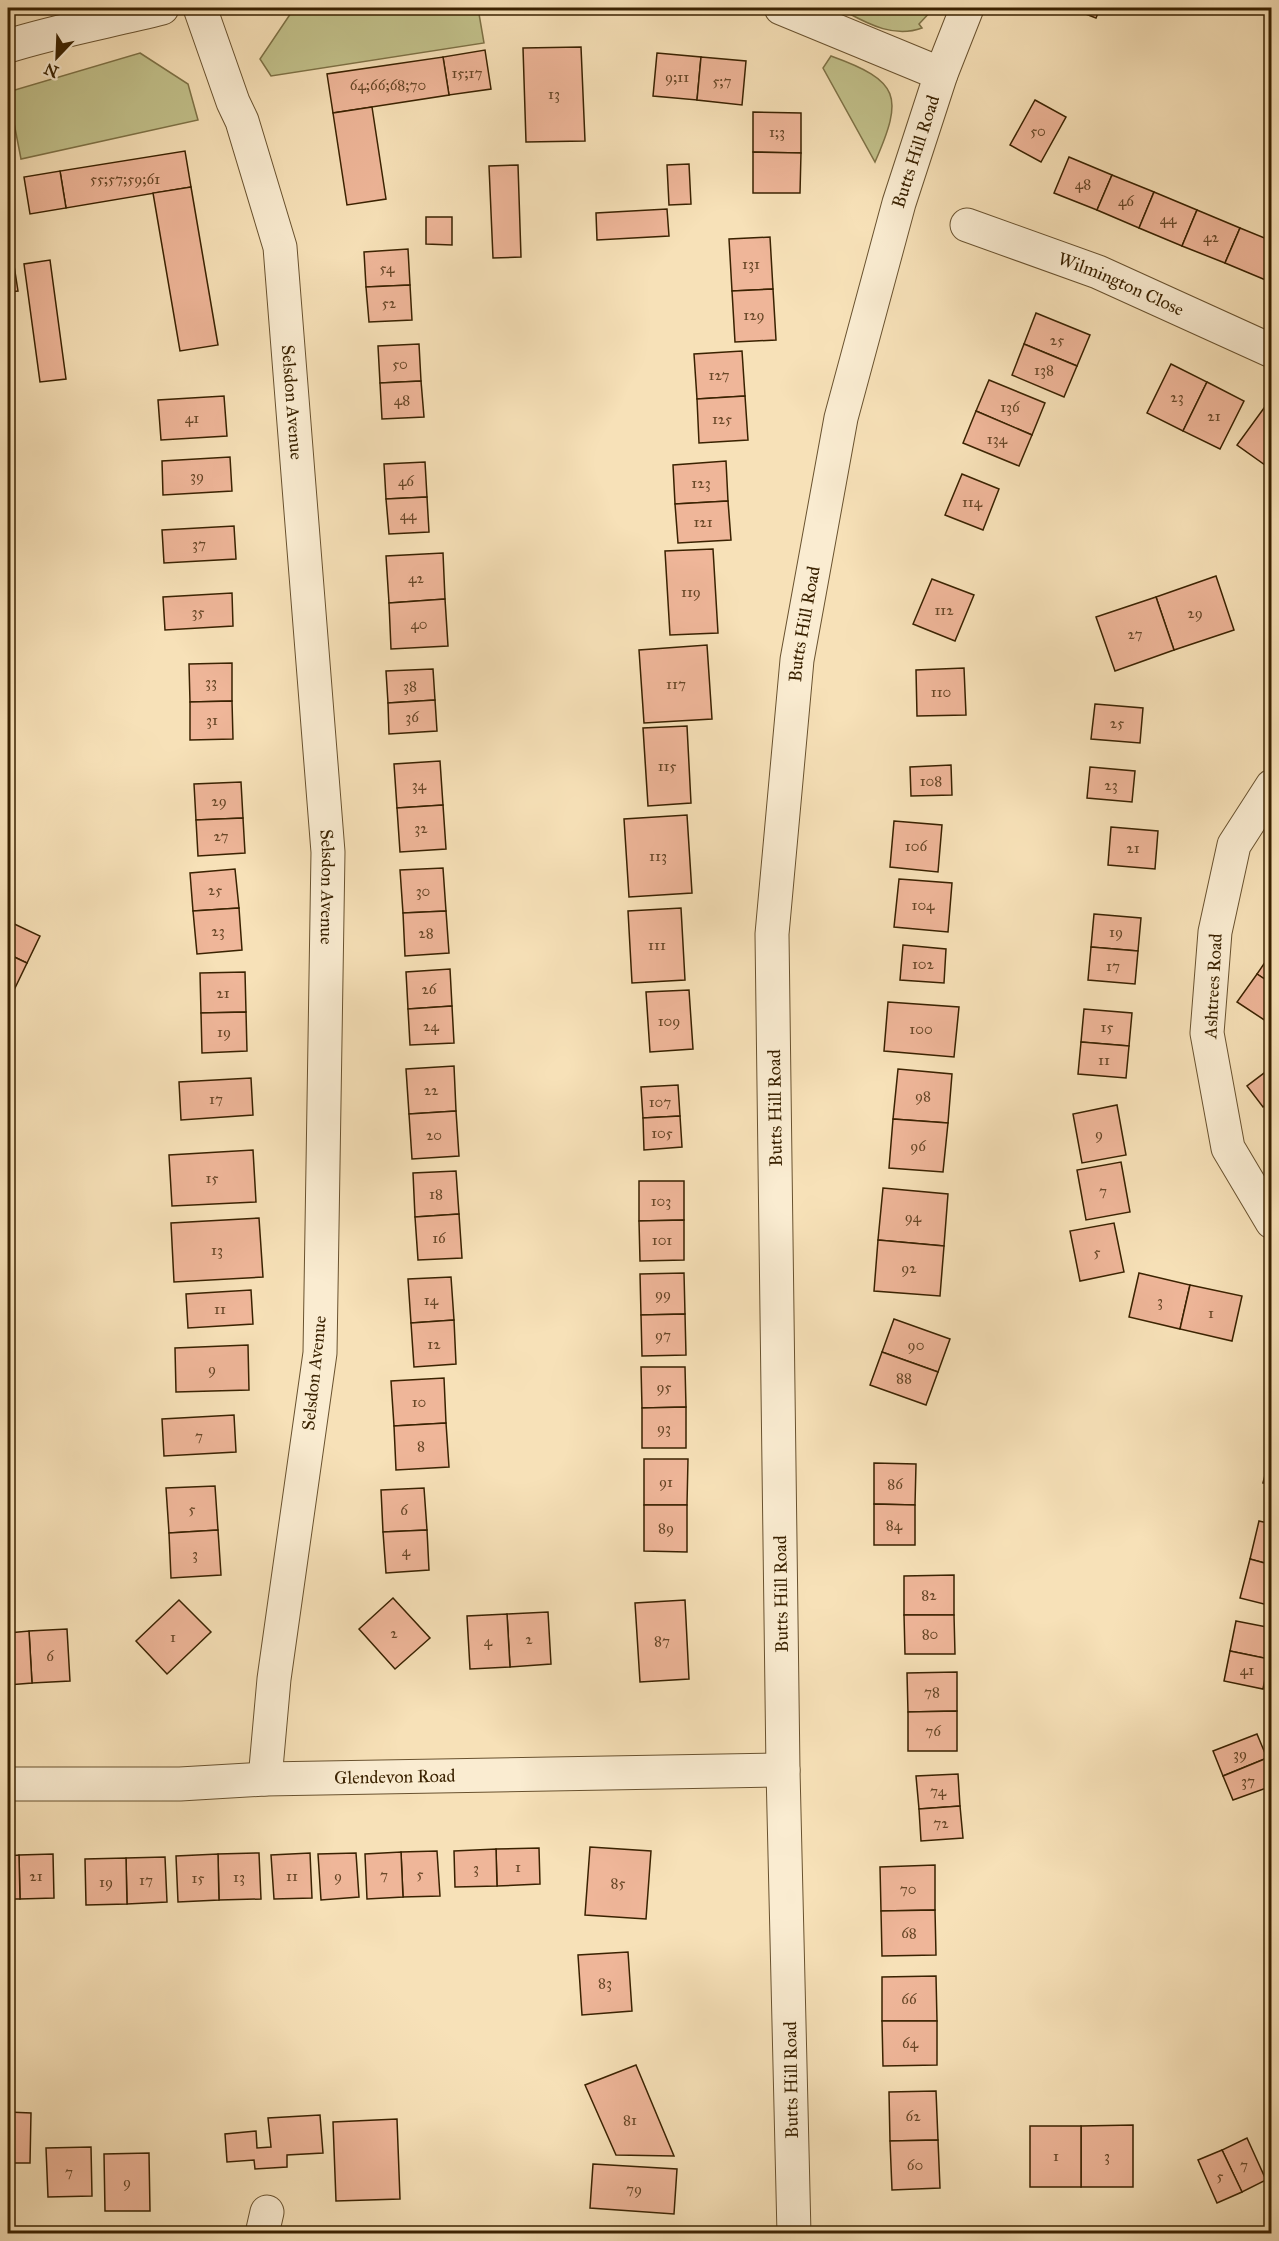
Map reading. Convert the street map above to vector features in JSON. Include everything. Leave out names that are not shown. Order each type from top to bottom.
[{"type":"street","points":[[8,46],[57,30],[115,20],[162,8]]},
{"type":"street","name":"Selsdon Avenue","points":[[200,8],[242,121],[280,247],[328,852],[320,1353],[274,1679],[265,1779]]},
{"type":"street","points":[[781,8],[941,74]]},
{"type":"street","name":"Butts Hill Road","points":[[794,2234],[783,1770],[772,934],[797,660],[841,418],[899,203],[941,74],[967,8]]},
{"type":"street","name":"Wilmington Close","points":[[967,225],[1098,272],[1272,351]]},
{"type":"street","name":"Ashtrees Road","points":[[1272,786],[1234,845],[1215,932],[1207,1033],[1228,1148],[1272,1222]]},
{"type":"street","name":"Glendevon Road","points":[[8,1784],[180,1784],[265,1779],[783,1770]]},
{"type":"shaded area","points":[[305,8],[478,8],[484,43],[271,76],[260,59],[293,10]]},
{"type":"shaded area","points":[[845,8],[934,8],[919,24],[922,28],[902,32],[873,25],[846,12]]},
{"type":"shaded area","points":[[140,53],[188,84],[198,120],[21,159],[8,92]]},
{"type":"shaded area","points":[[831,56],[871,74],[883,83],[890,94],[892,106],[890,121],[875,162],[823,68]]},
{"type":"building","points":[[1070,8],[1100,8],[1096,18]]},
{"type":"building","points":[[581,47],[585,141],[526,142],[523,48]]},
{"type":"building","points":[[485,50],[491,89],[449,95],[443,57]]},
{"type":"building","points":[[657,53],[701,57],[697,100],[653,96]]},
{"type":"building","points":[[443,57],[449,95],[333,113],[327,74]]},
{"type":"building","points":[[701,57],[746,61],[742,105],[697,100]]},
{"type":"building","points":[[1035,100],[1066,117],[1041,162],[1010,145]]},
{"type":"building","points":[[372,107],[386,199],[347,205],[333,113]]},
{"type":"building","points":[[753,112],[801,113],[801,153],[753,152]]},
{"type":"building","points":[[185,151],[191,187],[66,208],[60,171]]},
{"type":"building","points":[[753,152],[801,153],[800,193],[753,193]]},
{"type":"building","points":[[1069,157],[1112,175],[1097,210],[1054,193]]},
{"type":"building","points":[[689,164],[691,204],[669,205],[667,165]]},
{"type":"building","points":[[518,165],[521,257],[493,258],[489,166]]},
{"type":"building","points":[[60,171],[66,208],[30,214],[24,177]]},
{"type":"building","points":[[1112,175],[1154,192],[1139,228],[1097,210]]},
{"type":"building","points":[[191,187],[218,345],[180,351],[153,193]]},
{"type":"building","points":[[1154,192],[1197,210],[1182,246],[1139,228]]},
{"type":"building","points":[[667,209],[669,236],[597,240],[596,213]]},
{"type":"building","points":[[1197,210],[1240,228],[1225,263],[1182,246]]},
{"type":"building","points":[[426,217],[452,217],[452,245],[426,244]]},
{"type":"building","points":[[8,227],[18,291],[8,292]]},
{"type":"building","points":[[1240,228],[1272,241],[1272,272],[1268,281],[1225,263]]},
{"type":"building","points":[[770,237],[773,289],[732,291],[729,239]]},
{"type":"building","points":[[408,249],[410,285],[366,287],[364,252]]},
{"type":"building","points":[[50,260],[66,379],[40,382],[24,264]]},
{"type":"building","points":[[410,285],[412,320],[369,322],[366,287]]},
{"type":"building","points":[[773,289],[776,340],[735,342],[732,291]]},
{"type":"building","points":[[1036,313],[1090,335],[1077,366],[1024,344]]},
{"type":"building","points":[[419,344],[421,381],[380,383],[378,346]]},
{"type":"building","points":[[1024,344],[1077,366],[1064,397],[1012,375]]},
{"type":"building","points":[[742,351],[745,396],[697,399],[694,354]]},
{"type":"building","points":[[1171,364],[1207,382],[1183,431],[1147,413]]},
{"type":"building","points":[[989,380],[1045,403],[1032,435],[976,411]]},
{"type":"building","points":[[421,381],[424,417],[382,419],[380,383]]},
{"type":"building","points":[[1207,382],[1244,401],[1220,449],[1183,431]]},
{"type":"building","points":[[224,396],[227,436],[161,440],[158,400]]},
{"type":"building","points":[[745,396],[748,440],[699,443],[697,399]]},
{"type":"building","points":[[1264,408],[1272,413],[1272,456],[1265,465],[1237,445]]},
{"type":"building","points":[[976,411],[1032,435],[1019,466],[963,443]]},
{"type":"building","points":[[230,457],[232,491],[163,495],[162,461]]},
{"type":"building","points":[[726,461],[728,501],[675,504],[673,465]]},
{"type":"building","points":[[425,462],[427,497],[386,499],[384,464]]},
{"type":"building","points":[[962,474],[999,489],[983,530],[945,515]]},
{"type":"building","points":[[427,497],[429,532],[389,534],[386,499]]},
{"type":"building","points":[[728,501],[731,540],[678,543],[675,504]]},
{"type":"building","points":[[234,526],[236,559],[164,563],[162,530]]},
{"type":"building","points":[[713,549],[718,633],[670,635],[665,551]]},
{"type":"building","points":[[443,553],[445,599],[389,603],[386,556]]},
{"type":"building","points":[[1216,576],[1234,630],[1174,650],[1156,597]]},
{"type":"building","points":[[932,579],[974,595],[955,641],[913,624]]},
{"type":"building","points":[[232,593],[233,626],[165,630],[163,597]]},
{"type":"building","points":[[1156,597],[1174,650],[1115,671],[1096,617]]},
{"type":"building","points":[[445,599],[448,646],[391,649],[389,603]]},
{"type":"building","points":[[707,645],[712,719],[644,723],[639,650]]},
{"type":"building","points":[[232,663],[232,701],[190,702],[189,664]]},
{"type":"building","points":[[964,668],[966,715],[917,716],[916,670]]},
{"type":"building","points":[[433,669],[435,700],[388,703],[386,671]]},
{"type":"building","points":[[435,700],[437,731],[389,734],[388,703]]},
{"type":"building","points":[[232,701],[233,739],[190,740],[190,702]]},
{"type":"building","points":[[1095,704],[1143,708],[1140,743],[1091,739]]},
{"type":"building","points":[[687,726],[691,803],[648,806],[643,728]]},
{"type":"building","points":[[440,761],[443,805],[397,808],[394,764]]},
{"type":"building","points":[[951,765],[952,795],[911,796],[910,767]]},
{"type":"building","points":[[1090,767],[1135,771],[1132,802],[1087,798]]},
{"type":"building","points":[[241,782],[243,818],[196,820],[194,784]]},
{"type":"building","points":[[443,805],[446,849],[400,852],[397,808]]},
{"type":"building","points":[[687,815],[692,893],[629,897],[624,819]]},
{"type":"building","points":[[243,818],[245,853],[198,856],[196,820]]},
{"type":"building","points":[[894,821],[942,825],[938,872],[890,867]]},
{"type":"building","points":[[1111,827],[1158,831],[1155,869],[1108,865]]},
{"type":"building","points":[[443,868],[446,911],[403,913],[400,870]]},
{"type":"building","points":[[235,869],[239,908],[193,911],[190,873]]},
{"type":"building","points":[[899,879],[952,883],[948,932],[894,927]]},
{"type":"building","points":[[239,908],[242,950],[197,954],[193,911]]},
{"type":"building","points":[[681,908],[685,980],[632,983],[628,911]]},
{"type":"building","points":[[446,911],[449,953],[405,956],[403,913]]},
{"type":"building","points":[[1094,914],[1141,918],[1138,951],[1091,947]]},
{"type":"building","points":[[8,921],[40,936],[27,963],[8,954]]},
{"type":"building","points":[[903,945],[946,949],[944,983],[900,980]]},
{"type":"building","points":[[1091,947],[1138,951],[1135,984],[1088,980]]},
{"type":"building","points":[[1272,952],[1272,984],[1257,974]]},
{"type":"building","points":[[8,954],[27,963],[14,990],[8,987]]},
{"type":"building","points":[[450,969],[452,1006],[408,1009],[406,972]]},
{"type":"building","points":[[245,972],[246,1012],[201,1013],[200,973]]},
{"type":"building","points":[[1257,974],[1272,984],[1272,1025],[1237,1002]]},
{"type":"building","points":[[689,990],[693,1049],[650,1052],[646,992]]},
{"type":"building","points":[[888,1002],[959,1007],[954,1057],[884,1051]]},
{"type":"building","points":[[452,1006],[454,1043],[410,1045],[408,1009]]},
{"type":"building","points":[[1084,1009],[1132,1013],[1129,1046],[1081,1042]]},
{"type":"building","points":[[246,1012],[247,1051],[202,1053],[201,1013]]},
{"type":"building","points":[[1081,1042],[1129,1046],[1126,1078],[1078,1074]]},
{"type":"building","points":[[454,1066],[456,1111],[409,1114],[406,1069]]},
{"type":"building","points":[[1272,1067],[1272,1100],[1263,1107],[1247,1086]]},
{"type":"building","points":[[898,1069],[952,1074],[948,1123],[893,1119]]},
{"type":"building","points":[[251,1078],[253,1115],[181,1120],[179,1082]]},
{"type":"building","points":[[678,1085],[680,1116],[643,1118],[641,1087]]},
{"type":"building","points":[[1117,1105],[1126,1155],[1082,1163],[1073,1114]]},
{"type":"building","points":[[456,1111],[459,1156],[412,1159],[409,1114]]},
{"type":"building","points":[[680,1116],[682,1147],[644,1150],[643,1118]]},
{"type":"building","points":[[893,1119],[948,1123],[943,1172],[889,1168]]},
{"type":"building","points":[[253,1150],[256,1202],[172,1206],[169,1155]]},
{"type":"building","points":[[1121,1162],[1130,1212],[1086,1220],[1077,1170]]},
{"type":"building","points":[[456,1171],[459,1214],[415,1217],[413,1173]]},
{"type":"building","points":[[639,1181],[684,1181],[684,1220],[639,1221]]},
{"type":"building","points":[[883,1188],[948,1194],[944,1246],[878,1240]]},
{"type":"building","points":[[459,1214],[462,1258],[418,1260],[415,1217]]},
{"type":"building","points":[[259,1218],[263,1277],[174,1282],[171,1223]]},
{"type":"building","points":[[684,1220],[684,1260],[640,1261],[639,1221]]},
{"type":"building","points":[[1114,1223],[1124,1272],[1080,1281],[1070,1231]]},
{"type":"building","points":[[878,1240],[944,1246],[940,1296],[874,1291]]},
{"type":"building","points":[[684,1273],[685,1314],[641,1315],[640,1274]]},
{"type":"building","points":[[1139,1273],[1190,1285],[1180,1329],[1129,1317]]},
{"type":"building","points":[[451,1277],[454,1320],[411,1323],[408,1279]]},
{"type":"building","points":[[1190,1285],[1242,1296],[1232,1341],[1180,1329]]},
{"type":"building","points":[[251,1290],[253,1324],[188,1328],[186,1294]]},
{"type":"building","points":[[685,1314],[686,1355],[642,1356],[641,1315]]},
{"type":"building","points":[[894,1319],[950,1339],[938,1372],[882,1352]]},
{"type":"building","points":[[454,1320],[456,1364],[414,1367],[411,1323]]},
{"type":"building","points":[[248,1345],[249,1390],[176,1392],[175,1348]]},
{"type":"building","points":[[882,1352],[938,1372],[926,1405],[870,1385]]},
{"type":"building","points":[[641,1367],[685,1367],[686,1407],[642,1408]]},
{"type":"building","points":[[444,1378],[446,1423],[394,1426],[391,1381]]},
{"type":"building","points":[[686,1407],[686,1448],[642,1448],[642,1408]]},
{"type":"building","points":[[234,1415],[236,1452],[164,1456],[162,1419]]},
{"type":"building","points":[[446,1423],[449,1467],[396,1470],[394,1426]]},
{"type":"building","points":[[1272,1448],[1272,1485],[1263,1483]]},
{"type":"building","points":[[644,1459],[688,1459],[687,1505],[644,1505]]},
{"type":"building","points":[[874,1463],[916,1464],[915,1505],[874,1504]]},
{"type":"building","points":[[215,1486],[218,1530],[169,1533],[166,1488]]},
{"type":"building","points":[[424,1488],[427,1530],[383,1532],[381,1490]]},
{"type":"building","points":[[874,1504],[915,1505],[915,1545],[874,1545]]},
{"type":"building","points":[[644,1505],[687,1505],[687,1552],[644,1551]]},
{"type":"building","points":[[1259,1521],[1272,1524],[1272,1565],[1250,1559]]},
{"type":"building","points":[[218,1530],[221,1575],[171,1578],[169,1533]]},
{"type":"building","points":[[427,1530],[429,1570],[386,1573],[383,1532]]},
{"type":"building","points":[[1250,1559],[1272,1565],[1272,1606],[1240,1598]]},
{"type":"building","points":[[954,1575],[954,1615],[904,1615],[904,1576]]},
{"type":"building","points":[[393,1598],[430,1638],[395,1669],[359,1629]]},
{"type":"building","points":[[179,1600],[211,1632],[167,1674],[136,1641]]},
{"type":"building","points":[[685,1600],[689,1679],[640,1682],[635,1603]]},
{"type":"building","points":[[548,1612],[551,1664],[510,1667],[507,1614]]},
{"type":"building","points":[[507,1614],[510,1667],[470,1669],[467,1616]]},
{"type":"building","points":[[904,1615],[954,1615],[955,1654],[905,1654]]},
{"type":"building","points":[[1236,1621],[1272,1628],[1269,1659],[1230,1651]]},
{"type":"building","points":[[67,1629],[70,1681],[32,1683],[29,1631]]},
{"type":"building","points":[[29,1631],[32,1683],[8,1685],[8,1633]]},
{"type":"building","points":[[1230,1651],[1269,1659],[1263,1689],[1224,1681]]},
{"type":"building","points":[[957,1672],[957,1711],[908,1712],[907,1673]]},
{"type":"building","points":[[957,1711],[957,1751],[908,1751],[908,1712]]},
{"type":"building","points":[[1257,1734],[1267,1758],[1223,1776],[1213,1751]]},
{"type":"building","points":[[1267,1758],[1272,1769],[1272,1786],[1233,1800],[1223,1776]]},
{"type":"building","points":[[958,1774],[960,1806],[919,1809],[916,1776]]},
{"type":"building","points":[[960,1806],[963,1838],[921,1841],[919,1809]]},
{"type":"building","points":[[590,1847],[651,1851],[646,1919],[585,1915]]},
{"type":"building","points":[[539,1848],[540,1884],[497,1886],[496,1849]]},
{"type":"building","points":[[496,1849],[497,1886],[455,1887],[454,1851]]},
{"type":"building","points":[[437,1851],[440,1896],[403,1897],[401,1852]]},
{"type":"building","points":[[401,1852],[403,1897],[367,1899],[365,1854]]},
{"type":"building","points":[[259,1853],[261,1899],[219,1900],[218,1854]]},
{"type":"building","points":[[310,1853],[312,1898],[274,1899],[271,1855]]},
{"type":"building","points":[[356,1853],[359,1897],[321,1900],[318,1854]]},
{"type":"building","points":[[53,1854],[54,1898],[20,1899],[19,1855]]},
{"type":"building","points":[[218,1854],[219,1900],[178,1902],[176,1856]]},
{"type":"building","points":[[19,1855],[20,1899],[8,1899],[8,1856]]},
{"type":"building","points":[[165,1857],[167,1902],[127,1904],[126,1858]]},
{"type":"building","points":[[126,1858],[127,1904],[86,1905],[85,1859]]},
{"type":"building","points":[[935,1865],[935,1910],[881,1911],[880,1867]]},
{"type":"building","points":[[935,1910],[936,1955],[882,1956],[881,1911]]},
{"type":"building","points":[[628,1952],[632,2011],[582,2015],[578,1955]]},
{"type":"building","points":[[936,1976],[937,2021],[882,2021],[882,1977]]},
{"type":"building","points":[[882,2021],[937,2021],[937,2065],[883,2066]]},
{"type":"building","points":[[636,2065],[674,2156],[616,2155],[585,2085]]},
{"type":"building","points":[[936,2091],[938,2140],[890,2141],[889,2092]]},
{"type":"building","points":[[8,2112],[31,2113],[30,2163],[8,2163]]},
{"type":"building","points":[[320,2115],[323,2153],[287,2155],[287,2167],[255,2169],[254,2160],[227,2162],[225,2134],[256,2131],[257,2148],[271,2147],[268,2118]]},
{"type":"building","points":[[397,2119],[400,2199],[336,2201],[333,2122]]},
{"type":"building","points":[[1133,2125],[1133,2187],[1081,2187],[1081,2126]]},
{"type":"building","points":[[1030,2126],[1081,2126],[1081,2187],[1030,2187]]},
{"type":"building","points":[[1247,2138],[1266,2180],[1242,2192],[1222,2150]]},
{"type":"building","points":[[938,2140],[940,2188],[892,2190],[890,2141]]},
{"type":"building","points":[[91,2147],[92,2196],[48,2197],[46,2148]]},
{"type":"building","points":[[1222,2150],[1242,2192],[1217,2203],[1198,2160]]},
{"type":"building","points":[[149,2153],[150,2211],[105,2211],[104,2154]]},
{"type":"building","points":[[593,2164],[677,2169],[674,2214],[590,2208]]},
{"type":"building","points":[[355,2230],[356,2234],[306,2233]]}]
